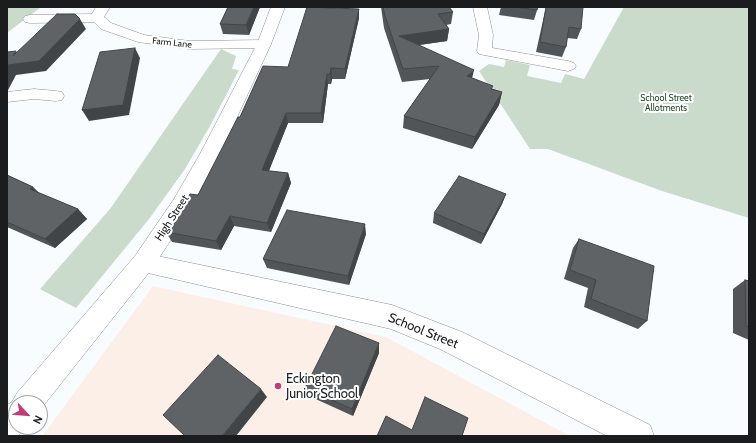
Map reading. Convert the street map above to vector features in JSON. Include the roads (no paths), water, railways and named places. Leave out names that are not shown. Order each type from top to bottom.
[{"type":"street","name":"High Street","points":[[34,395],[143,263],[182,205],[210,154],[264,44],[278,7]]},
{"type":"street","points":[[480,7],[486,35],[484,51],[568,66]]},
{"type":"street","name":"Farm Lane","points":[[100,13],[106,26],[122,33],[165,43],[189,45],[264,44]]},
{"type":"street","points":[[30,19],[100,13]]},
{"type":"street","points":[[7,98],[34,94],[56,96]]},
{"type":"street","name":"School Street","points":[[143,263],[392,317],[452,341],[639,436]]},
{"type":"place","name":"Eckington Junior School","points":[[278,386]]},
{"type":"park label","name":"School Street Allotments","points":[[666,104]]}]
